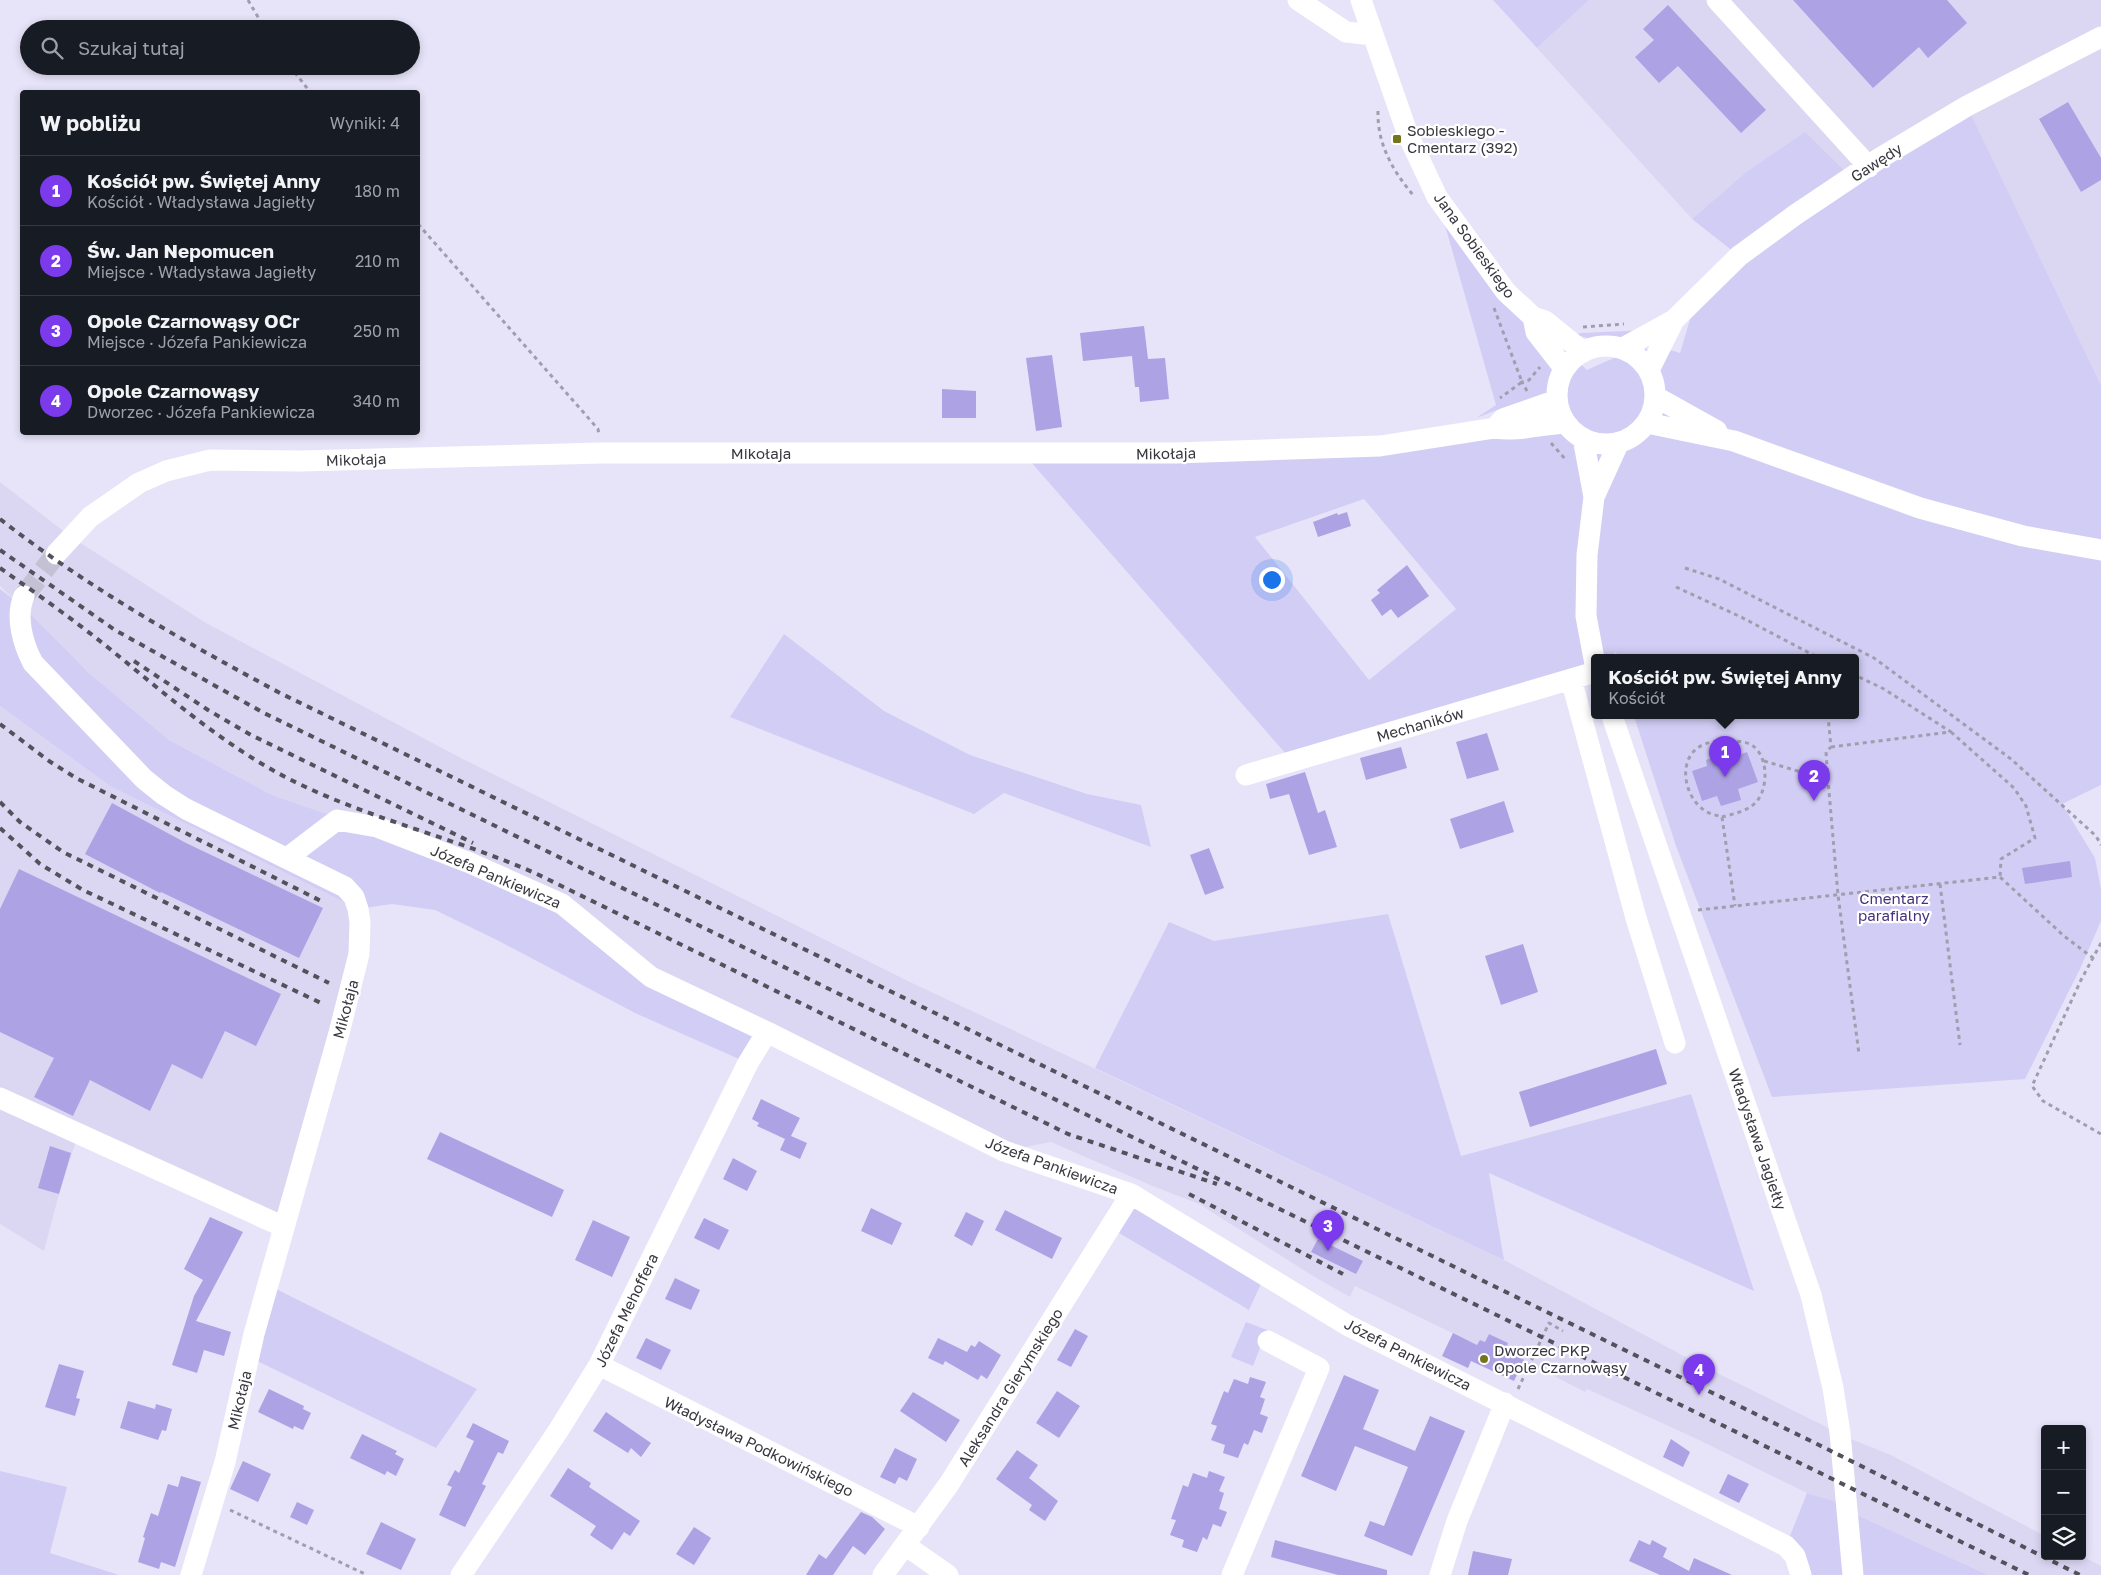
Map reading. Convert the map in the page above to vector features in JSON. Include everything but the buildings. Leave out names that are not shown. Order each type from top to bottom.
[{"type":"street","points":[[1298,0],[1346,32],[1372,35]]},
{"type":"street","name":"Jana Sobieskiego","points":[[1361,0],[1408,135],[1437,197],[1506,292],[1533,317],[1545,321],[1582,351]]},
{"type":"street","points":[[1717,0],[1869,167]]},
{"type":"street","name":"Gawędy","points":[[1623,348],[1674,320],[1739,256],[1795,215],[1880,158],[1967,106],[2101,37]]},
{"type":"street","name":"Jana Sobieskiego","points":[[1533,317],[1536,332],[1564,368]]},
{"type":"street","name":"Gawędy","points":[[1649,370],[1674,320]]},
{"type":"street","points":[[1595,346],[1623,348],[1642,361],[1649,370],[1654,383],[1656,397],[1653,411],[1647,423],[1635,435],[1619,442],[1607,444],[1583,438],[1566,423],[1557,400],[1558,384],[1564,368],[1582,351],[1595,346]]},
{"type":"street","points":[[1656,397],[1734,441]]},
{"type":"street","name":"Mikołaja","points":[[1495,428],[1503,419],[1557,400]]},
{"type":"street","name":"Mikołaja","points":[[56,554],[90,517],[139,483],[166,472],[210,460],[300,461],[601,453],[1176,453],[1380,446],[1495,428],[1506,430],[1539,424],[1566,423]]},
{"type":"street","points":[[1647,423],[1734,441],[1920,508],[2023,536],[2101,550]]},
{"type":"street","points":[[1583,438],[1594,497],[1586,581],[1586,616],[1593,654]]},
{"type":"street","points":[[1594,497],[1619,442]]},
{"type":"street","name":"Mikołaja","points":[[24,596],[21,605],[22,633],[26,650],[33,664],[144,779],[186,809],[345,887],[354,897],[358,909],[361,938],[359,954],[339,1033],[284,1227],[213,1501],[191,1575]]},
{"type":"street","name":"Mechaników","points":[[1246,776],[1591,673]]},
{"type":"street","points":[[1571,679],[1636,918],[1675,1043]]},
{"type":"street","name":"Władysława Jagiełły","points":[[1613,719],[1795,1244],[1823,1344],[1840,1433],[1853,1575]]},
{"type":"street","name":"Józefa Pankiewicza","points":[[287,858],[337,820],[384,830],[470,863],[562,904],[651,977],[767,1032],[1004,1151],[1131,1194],[1348,1325],[1786,1546],[1795,1556],[1801,1575]]},
{"type":"street","name":"Józefa Mehoffera","points":[[461,1575],[558,1431],[599,1365],[744,1072],[767,1032]]},
{"type":"street","points":[[0,1098],[284,1227]]},
{"type":"street","name":"Aleksandra Gierymskiego","points":[[883,1575],[955,1475],[1131,1194]]},
{"type":"street","points":[[1232,1575],[1320,1368],[1268,1341]]},
{"type":"street","name":"Władysława Podkowińskiego","points":[[599,1365],[919,1527]]},
{"type":"street","points":[[1440,1575],[1457,1521],[1505,1403]]},
{"type":"street","points":[[905,1545],[948,1575]]},
{"type":"path","points":[[248,0],[260,20]]},
{"type":"path","points":[[297,75],[308,90]]},
{"type":"path","points":[[420,226],[598,429],[601,453]]},
{"type":"path","points":[[1493,306],[1522,382],[1527,389],[1528,396]]},
{"type":"path","points":[[1576,327],[1634,324]]},
{"type":"path","points":[[1495,401],[1522,382],[1529,380],[1538,372],[1542,364]]},
{"type":"path","points":[[1685,568],[1719,580],[1874,658],[2011,759],[2101,839]]},
{"type":"path","points":[[1676,587],[1741,616],[1812,654]]},
{"type":"path","points":[[1859,677],[1884,689],[1951,732],[2014,788],[2026,806],[2035,838],[2001,859],[2000,877]]},
{"type":"path","points":[[1828,719],[1831,747]]},
{"type":"path","points":[[1858,1054],[1838,895],[1826,752],[1831,747],[1951,732]]},
{"type":"path","points":[[1722,740],[1745,741],[1758,750],[1764,761],[1765,782],[1757,801],[1740,812],[1722,817],[1705,811],[1686,788],[1685,772],[1692,754],[1704,744],[1722,740]]},
{"type":"path","points":[[1764,761],[1828,780]]},
{"type":"path","points":[[1722,817],[1735,906]]},
{"type":"path","points":[[2096,836],[2101,844]]},
{"type":"path","points":[[1694,912],[2000,877],[2064,936],[2093,958]]},
{"type":"path","points":[[1940,884],[1960,1045]]},
{"type":"path","points":[[2101,943],[2032,1086],[2044,1100],[2101,1134]]},
{"type":"path","points":[[1505,1403],[1514,1397],[1549,1323],[1564,1331]]},
{"type":"path","points":[[213,1501],[367,1575]]},
{"type":"shaded area","points":[[1589,0],[2101,0],[2101,385],[1967,106],[1851,178],[1745,173],[1692,219],[1537,48]]},
{"type":"shaded area","points":[[0,482],[71,537],[206,623],[459,757],[912,983],[1504,1260],[1697,1363],[1851,1439],[1891,1455],[2041,1534],[2041,1560],[2086,1560],[2086,1558],[2101,1566],[2101,1575],[1988,1575],[1857,1515],[1834,1501],[1807,1493],[1697,1439],[1587,1389],[1585,1392],[1517,1357],[1518,1355],[1506,1349],[1508,1343],[1489,1334],[1485,1342],[1480,1340],[1477,1345],[1355,1286],[1350,1297],[1313,1276],[1199,1204],[1051,1142],[1004,1151],[337,820],[274,796],[169,740],[90,674],[0,586]]},
{"type":"shaded area","points":[[0,706],[110,786],[358,909],[360,922],[284,1227],[76,1141],[59,1194],[44,1251],[0,1224]]},
{"type":"green space","points":[[1493,0],[1589,0],[1537,48]]},
{"type":"green space","name":"Cmentarz parafialny","points":[[1967,106],[2101,385],[2101,785],[2062,804],[2095,858],[2101,889],[2101,921],[2080,969],[2025,1079],[1772,1097],[1676,846],[1635,719],[1859,719],[1859,654],[1617,654],[1616,652],[1614,654],[1591,654],[1591,673],[1293,762],[1024,454],[1176,453],[1495,428],[1497,410],[1476,418],[1496,405],[1437,197],[1506,292],[1587,370],[1632,352],[1656,349],[1680,353],[1697,296],[1739,256],[1692,219],[1745,173],[1805,132],[1852,178]],"holes":[[[1364,499],[1456,609],[1369,680],[1255,537]]]},
{"type":"green space","points":[[1648,330],[1620,341],[1596,340],[1576,335],[1580,333]]},
{"type":"green space","points":[[0,589],[21,605],[90,674],[169,740],[274,796],[470,863],[767,1032],[748,1063],[635,1013],[497,940],[435,910],[392,904],[358,909],[110,786],[0,706]]},
{"type":"green space","points":[[784,634],[884,711],[970,755],[1087,794],[1141,805],[1151,847],[1004,793],[974,814],[730,717]]},
{"type":"green space","points":[[1388,914],[1461,1156],[1691,1094],[1754,1291],[1489,1173],[1504,1260],[1095,1068],[1169,922],[1214,941]]},
{"type":"green space","points":[[1131,1194],[1265,1275],[1249,1310],[1109,1227]]},
{"type":"green space","points":[[268,1285],[477,1389],[436,1448],[249,1357]]},
{"type":"green space","points":[[1246,1322],[1267,1330],[1253,1366],[1231,1357]]},
{"type":"green space","points":[[0,1471],[67,1487],[50,1553],[119,1575],[0,1575]]},
{"type":"green space","points":[[1807,1493],[1834,1501],[1857,1515],[1988,1575],[1801,1575],[1786,1546]]},
{"type":"tunnel","points":[[24,596],[56,554]]},
{"type":"railway","points":[[0,519],[67,568],[136,612],[280,693],[1817,1444],[2080,1575]]},
{"type":"railway","points":[[0,550],[115,630],[264,713],[2029,1575]]},
{"type":"railway","points":[[0,568],[83,628],[211,730],[254,759],[307,788],[339,802],[472,848],[537,874],[1068,1134],[1217,1184]]},
{"type":"railway","points":[[134,661],[208,710],[251,735],[473,843]]},
{"type":"railway","points":[[0,724],[49,761],[76,778],[323,902]]},
{"type":"railway","points":[[0,802],[20,822],[63,852],[329,983]]},
{"type":"railway","points":[[0,828],[40,864],[83,890],[323,1004]]},
{"type":"railway","points":[[1189,1194],[1343,1274]]},
{"type":"place","name":"Sobieskiego - Cmentarz (392)","points":[[1397,139]]},
{"type":"place","name":"Kościół pw. Świętej Anny","points":[[1725,777]]},
{"type":"place","name":"Św. Jan Nepomucen","points":[[1814,801]]},
{"type":"place","name":"Opole Czarnowąsy OCr","points":[[1328,1251]]},
{"type":"place","name":"Dworzec PKP Opole Czarnowąsy","points":[[1484,1359]]},
{"type":"place","name":"Opole Czarnowąsy","points":[[1699,1395]]}]
